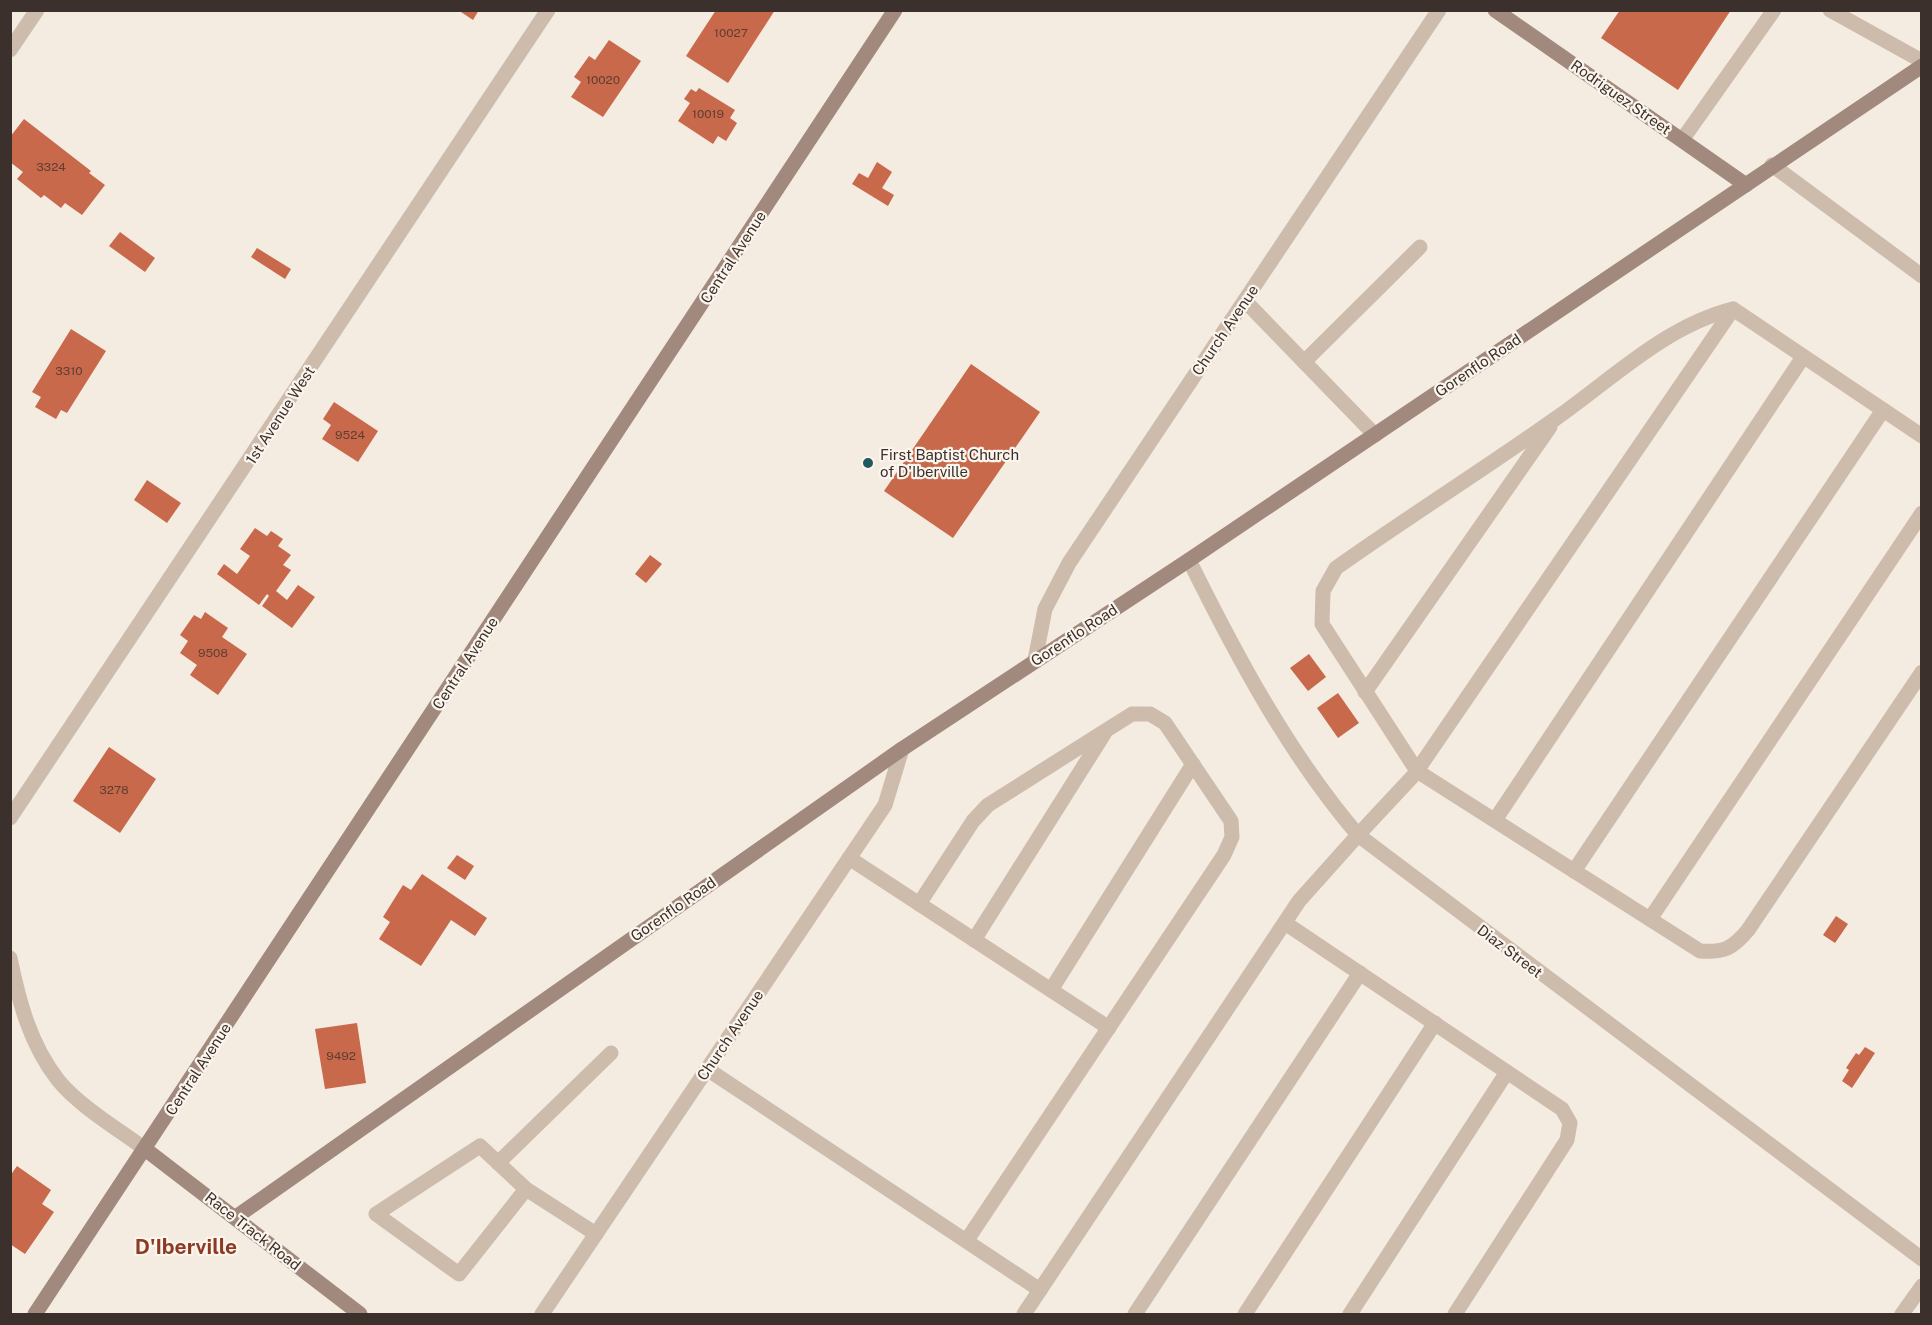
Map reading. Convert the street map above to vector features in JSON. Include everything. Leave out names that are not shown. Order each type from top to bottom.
[{"type":"street","points":[[10,50],[37,10]]},
{"type":"street","name":"1st Avenue West","points":[[10,818],[548,10]]},
{"type":"street","name":"Central Avenue","points":[[35,1314],[895,10]]},
{"type":"street","name":"Church Avenue","points":[[1035,660],[1045,609],[1069,563],[1439,10]]},
{"type":"street","name":"Rodriguez Street","points":[[1495,10],[1746,185]]},
{"type":"street","points":[[1682,140],[1774,10]]},
{"type":"street","points":[[1830,10],[1922,64]]},
{"type":"street","name":"Gorenflo Road","points":[[236,1217],[902,749],[1190,560],[1922,64]]},
{"type":"street","points":[[1772,165],[1922,276]]},
{"type":"street","points":[[1304,362],[1420,247]]},
{"type":"street","points":[[1245,301],[1374,435]]},
{"type":"street","points":[[1024,1314],[1299,901],[1417,771],[1733,309]]},
{"type":"street","points":[[1922,436],[1733,309],[1706,316],[1676,332],[1555,419],[1336,568],[1323,591],[1322,624],[1417,771],[1700,951],[1717,952],[1732,948],[1748,930],[1922,672]]},
{"type":"street","points":[[1495,820],[1803,357]]},
{"type":"street","points":[[1574,871],[1883,410]]},
{"type":"street","points":[[1365,692],[1555,419]]},
{"type":"street","points":[[1650,919],[1922,513]]},
{"type":"street","name":"Diaz Street","points":[[1190,560],[1227,636],[1282,728],[1337,811],[1358,835],[1922,1259]]},
{"type":"street","points":[[920,904],[973,821],[988,805],[1132,714],[1150,714],[1165,723],[1231,821],[1232,837],[1224,855],[967,1240]]},
{"type":"street","points":[[974,940],[1106,731]]},
{"type":"street","name":"Church Avenue","points":[[542,1314],[885,805],[902,749]]},
{"type":"street","points":[[1051,990],[1193,764]]},
{"type":"street","points":[[849,858],[1109,1028]]},
{"type":"street","points":[[1285,923],[1562,1109],[1570,1123],[1567,1140],[1455,1314]]},
{"type":"street","points":[[10,958],[19,999],[35,1044],[59,1082],[145,1149]]},
{"type":"street","points":[[1135,1314],[1360,973]]},
{"type":"street","points":[[1245,1314],[1435,1023]]},
{"type":"street","points":[[498,1163],[612,1053]]},
{"type":"street","points":[[707,1069],[1040,1290]]},
{"type":"street","points":[[1350,1314],[1507,1072]]},
{"type":"street","points":[[526,1189],[459,1274],[376,1214],[480,1146],[526,1189],[596,1234]]},
{"type":"street","name":"Race Track Road","points":[[145,1149],[360,1314]]},
{"type":"street","points":[[1902,1314],[1922,1286]]},
{"type":"building","points":[[458,10],[479,10],[473,20]]},
{"type":"building","points":[[716,10],[775,10],[728,83],[686,56]]},
{"type":"building","points":[[1620,10],[1731,10],[1678,90],[1601,38]]},
{"type":"building","points":[[609,40],[641,61],[603,117],[571,97],[581,82],[574,77],[589,56],[595,60]]},
{"type":"building","points":[[699,88],[735,110],[730,118],[737,123],[726,141],[718,136],[713,144],[678,121],[690,103],[684,99],[691,89],[696,92]]},
{"type":"building","points":[[24,119],[91,171],[89,173],[105,185],[82,215],[65,203],[61,208],[44,195],[41,198],[17,179],[23,172],[10,162],[10,137]]},
{"type":"building","points":[[877,162],[892,172],[882,188],[894,195],[888,206],[852,184],[859,173],[868,178]]},
{"type":"building","points":[[120,232],[155,258],[145,272],[109,246]]},
{"type":"building","points":[[257,248],[291,269],[285,279],[251,257]]},
{"type":"building","points":[[71,329],[106,351],[67,413],[61,410],[56,419],[35,407],[41,397],[32,392]]},
{"type":"building","points":[[971,364],[1040,412],[953,538],[884,491]]},
{"type":"building","points":[[334,402],[378,431],[358,462],[322,439],[331,425],[323,419]]},
{"type":"building","points":[[147,480],[181,503],[167,523],[134,500]]},
{"type":"building","points":[[255,528],[267,536],[271,531],[283,539],[278,546],[291,555],[283,565],[291,570],[276,591],[287,600],[298,585],[315,597],[292,628],[262,606],[269,596],[267,594],[259,605],[217,574],[224,564],[237,574],[250,556],[240,549]]},
{"type":"building","points":[[650,555],[662,564],[646,583],[635,574]]},
{"type":"building","points":[[205,612],[228,628],[222,637],[247,654],[218,695],[190,675],[197,665],[180,653],[188,641],[180,635],[194,615],[201,619]]},
{"type":"building","points":[[1309,654],[1326,677],[1308,691],[1290,668]]},
{"type":"building","points":[[1338,693],[1359,723],[1338,738],[1317,708]]},
{"type":"building","points":[[109,747],[156,779],[120,833],[73,801]]},
{"type":"building","points":[[457,855],[474,866],[465,880],[447,868]]},
{"type":"building","points":[[422,874],[487,918],[475,936],[451,920],[421,966],[379,939],[390,922],[383,917],[403,885],[411,890]]},
{"type":"building","points":[[1836,916],[1848,924],[1835,943],[1823,935]]},
{"type":"building","points":[[357,1023],[366,1083],[325,1089],[315,1029]]},
{"type":"building","points":[[1865,1047],[1875,1053],[1852,1088],[1842,1081],[1849,1070],[1846,1068],[1856,1053],[1859,1055]]},
{"type":"building","points":[[17,1166],[51,1190],[42,1204],[54,1212],[25,1254],[10,1244],[10,1176]]},
{"type":"place","name":"First Baptist Church of D'Iberville","points":[[868,463]]},
{"type":"district","name":"D'Iberville","points":[[186,1246]]}]
